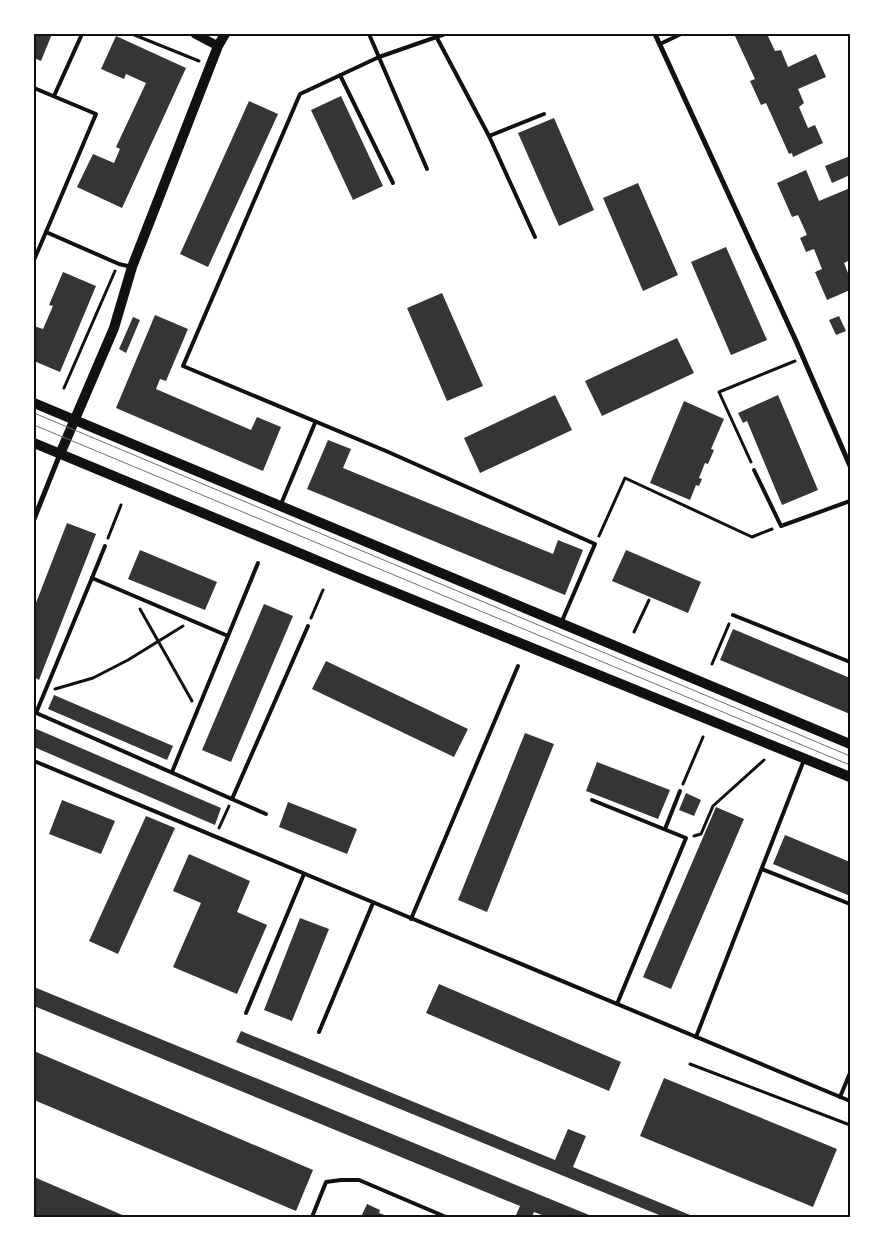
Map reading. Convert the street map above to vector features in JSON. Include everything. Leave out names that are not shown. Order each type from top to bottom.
[{"type":"main road","points":[[60,454],[114,328],[132,267],[218,46],[225,34]]},
{"type":"main road","points":[[34,403],[850,744]]},
{"type":"main road","points":[[34,443],[850,777]]},
{"type":"street","points":[[195,34],[218,46]]},
{"type":"street","points":[[655,34],[803,358],[850,466]]},
{"type":"street","points":[[34,519],[60,454]]},
{"type":"lane","points":[[54,96],[82,34]]},
{"type":"lane","points":[[369,34],[427,169]]},
{"type":"lane","points":[[445,34],[379,57],[300,94],[183,366],[315,423],[386,451],[595,544],[561,623]]},
{"type":"lane","points":[[660,44],[681,34]]},
{"type":"lane","points":[[437,38],[489,136],[535,237]]},
{"type":"lane","points":[[340,75],[392,183]]},
{"type":"lane","points":[[34,88],[96,114],[34,260]]},
{"type":"lane","points":[[489,136],[544,114]]},
{"type":"lane","points":[[46,232],[119,264],[132,267]]},
{"type":"lane","points":[[280,506],[315,423]]},
{"type":"lane","points":[[754,470],[781,526],[850,501]]},
{"type":"lane","points":[[105,546],[35,712],[266,814]]},
{"type":"lane","points":[[172,772],[258,563]]},
{"type":"lane","points":[[92,578],[228,636]]},
{"type":"lane","points":[[733,615],[850,662]]},
{"type":"lane","points":[[232,799],[308,626]]},
{"type":"lane","points":[[411,918],[518,666]]},
{"type":"lane","points":[[696,1037],[805,758]]},
{"type":"lane","points":[[34,761],[850,1101]]},
{"type":"lane","points":[[665,829],[680,792]]},
{"type":"lane","points":[[592,800],[686,838],[617,1004]]},
{"type":"lane","points":[[762,869],[850,904]]},
{"type":"lane","points":[[246,1013],[304,874]]},
{"type":"lane","points":[[319,1032],[373,903]]},
{"type":"lane","points":[[840,1096],[850,1073]]},
{"type":"lane","points":[[312,1217],[326,1182],[341,1180],[359,1180],[446,1217]]},
{"type":"path","points":[[132,34],[201,62]]},
{"type":"path","points":[[754,470],[720,392],[803,358]]},
{"type":"path","points":[[595,544],[625,478],[752,537],[781,526]]},
{"type":"path","points":[[105,546],[121,505]]},
{"type":"path","points":[[308,626],[323,590]]},
{"type":"path","points":[[132,595],[198,711]]},
{"type":"path","points":[[634,632],[649,600]]},
{"type":"path","points":[[712,664],[733,615]]},
{"type":"path","points":[[44,693],[93,678],[128,660],[192,620]]},
{"type":"path","points":[[680,792],[703,737]]},
{"type":"path","points":[[686,838],[702,834],[713,806],[764,760]]},
{"type":"path","points":[[215,837],[232,799]]},
{"type":"path","points":[[690,1064],[850,1125]]},
{"type":"building","points":[[34,34],[52,34],[41,61],[34,58]]},
{"type":"building","points":[[734,34],[767,34],[775,51],[781,50],[788,67],[816,54],[826,77],[798,89],[804,103],[799,107],[808,128],[815,125],[823,143],[793,157],[792,153],[789,154],[766,103],[761,105],[750,81],[755,79]]},
{"type":"building","points":[[116,36],[186,68],[122,208],[77,187],[93,154],[114,163],[120,149],[116,147],[146,83],[126,74],[124,79],[101,69]]},
{"type":"building","points":[[341,96],[383,186],[353,200],[311,110]]},
{"type":"building","points":[[249,101],[278,114],[208,267],[180,254]]},
{"type":"building","points":[[554,118],[594,210],[559,226],[518,133]]},
{"type":"building","points":[[850,156],[850,175],[832,183],[825,166]]},
{"type":"building","points":[[806,170],[819,201],[850,188],[850,260],[844,263],[850,278],[850,290],[827,300],[815,272],[822,269],[814,249],[806,252],[800,238],[807,235],[798,215],[792,217],[777,183]]},
{"type":"building","points":[[638,183],[678,275],[643,291],[603,198]]},
{"type":"building","points":[[726,247],[767,340],[731,355],[691,262]]},
{"type":"building","points":[[63,272],[96,286],[60,372],[34,361],[34,326],[43,329],[53,306],[49,305]]},
{"type":"building","points":[[442,293],[483,386],[447,401],[407,308]]},
{"type":"building","points":[[155,315],[188,329],[166,381],[160,379],[156,389],[251,430],[257,417],[281,427],[263,471],[116,408]]},
{"type":"building","points":[[839,316],[846,331],[836,335],[829,320]]},
{"type":"building","points":[[133,317],[140,320],[126,353],[119,349]]},
{"type":"building","points":[[677,338],[694,373],[602,416],[585,381]]},
{"type":"building","points":[[555,395],[572,430],[480,473],[464,438]]},
{"type":"building","points":[[778,395],[818,490],[782,505],[747,421],[743,423],[738,413]]},
{"type":"building","points":[[684,401],[724,419],[711,449],[714,450],[708,464],[705,463],[699,478],[702,479],[699,486],[696,485],[690,500],[650,483]]},
{"type":"building","points":[[328,440],[351,449],[343,468],[553,554],[558,540],[583,550],[565,595],[307,489]]},
{"type":"building","points":[[67,523],[96,534],[39,680],[34,677],[34,608]]},
{"type":"building","points":[[140,550],[217,582],[205,610],[128,579]]},
{"type":"building","points":[[626,550],[701,582],[688,613],[612,581]]},
{"type":"building","points":[[264,604],[293,616],[231,762],[202,750]]},
{"type":"building","points":[[733,629],[850,678],[850,714],[720,660]]},
{"type":"building","points":[[326,661],[468,729],[454,757],[312,689]]},
{"type":"building","points":[[54,695],[173,746],[167,760],[48,709]]},
{"type":"building","points":[[34,728],[221,808],[215,825],[34,747]]},
{"type":"building","points":[[525,733],[554,744],[487,912],[458,900]]},
{"type":"building","points":[[597,762],[670,790],[658,819],[586,791]]},
{"type":"building","points":[[686,793],[701,800],[694,816],[679,810]]},
{"type":"building","points":[[62,800],[115,821],[101,854],[49,834]]},
{"type":"building","points":[[288,802],[357,829],[347,854],[279,827]]},
{"type":"building","points":[[716,807],[744,819],[671,989],[643,977]]},
{"type":"building","points":[[146,816],[175,828],[118,954],[89,941]]},
{"type":"building","points":[[785,835],[850,862],[850,896],[773,864]]},
{"type":"building","points":[[189,854],[250,881],[237,912],[267,925],[237,994],[173,967],[201,903],[173,891]]},
{"type":"building","points":[[300,918],[329,929],[292,1021],[264,1010]]},
{"type":"building","points":[[439,984],[621,1062],[609,1091],[426,1013]]},
{"type":"building","points":[[34,987],[594,1217],[547,1217],[534,1212],[532,1217],[516,1215],[520,1206],[34,1006]]},
{"type":"building","points":[[241,1031],[555,1160],[568,1129],[586,1136],[573,1167],[695,1217],[664,1217],[236,1042]]},
{"type":"building","points":[[34,1051],[313,1170],[296,1211],[34,1100]]},
{"type":"building","points":[[664,1078],[837,1149],[813,1207],[640,1136]]},
{"type":"building","points":[[34,1177],[127,1217],[34,1217]]},
{"type":"building","points":[[367,1204],[380,1210],[379,1213],[390,1217],[361,1217]]},
{"type":"tram line","points":[[34,413],[850,756]]},
{"type":"tram line","points":[[34,425],[850,765]]}]
